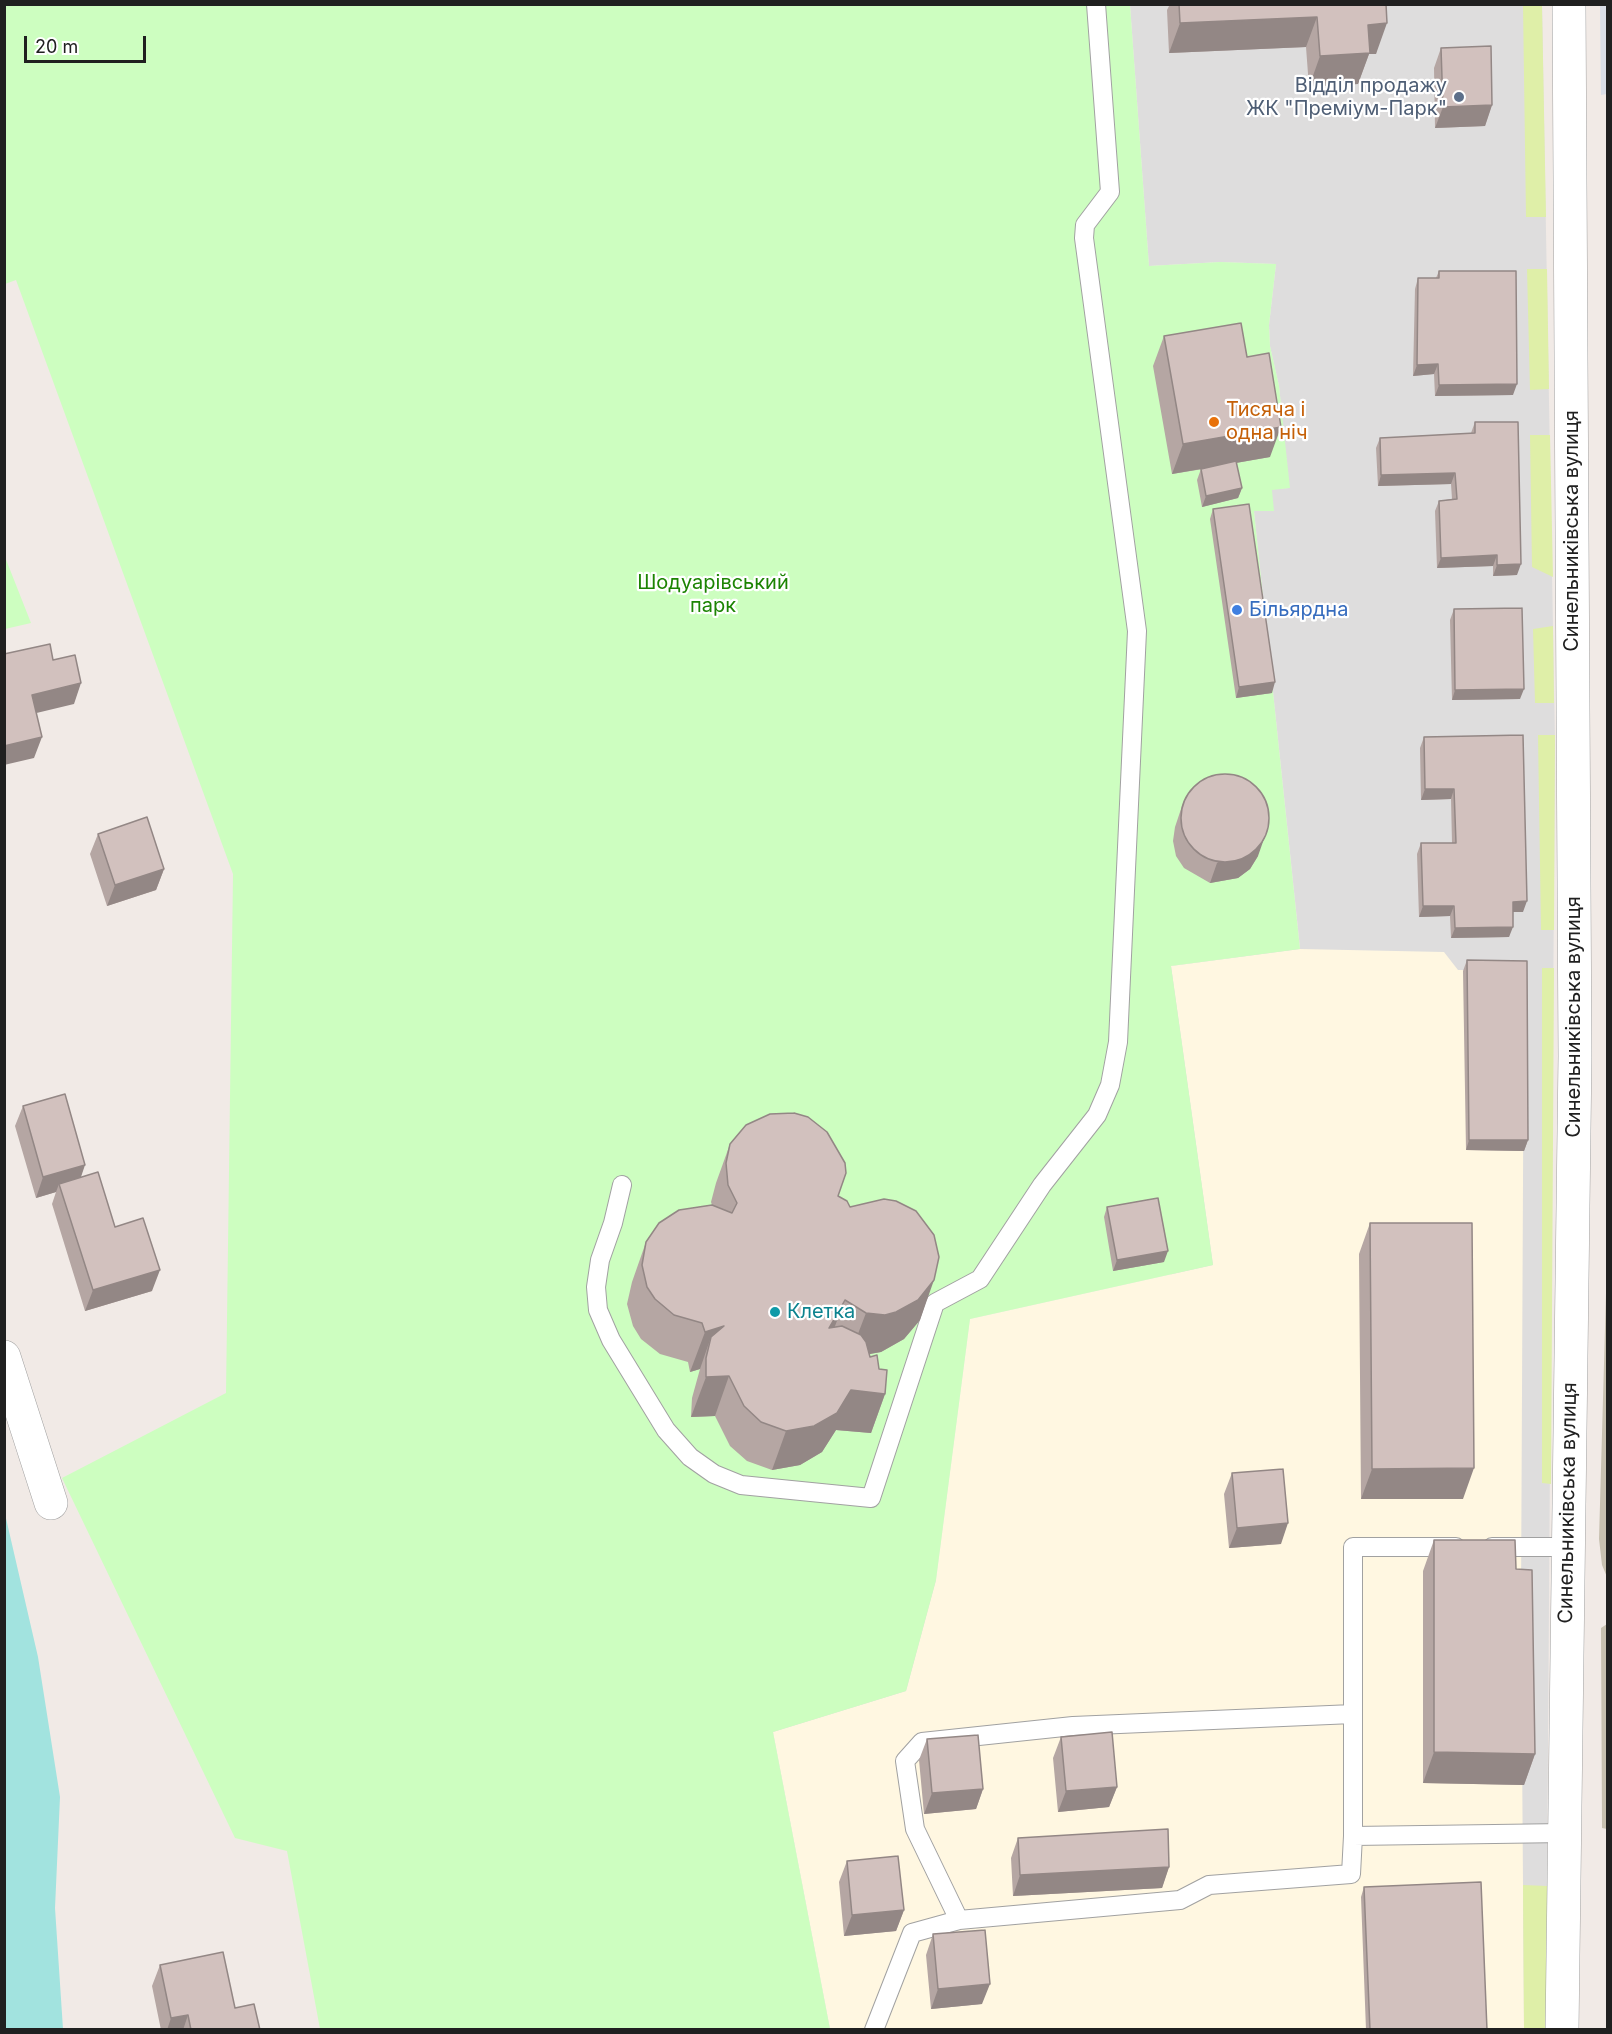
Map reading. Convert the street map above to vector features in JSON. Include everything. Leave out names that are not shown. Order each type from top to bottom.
[{"type":"street","name":"Синельниківська вулиця","points":[[1562,2030],[1575,1056],[1569,4]]},
{"type":"street","points":[[4,1358],[51,1503]]},
{"type":"lane","points":[[622,1185],[614,1223],[600,1260],[596,1287],[598,1310],[611,1340],[666,1430],[690,1456],[714,1474],[741,1485],[871,1498],[934,1303],[980,1280],[1042,1185],[1097,1115],[1110,1086],[1118,1042],[1137,631],[1084,238],[1085,225],[1110,192],[1096,4]]},
{"type":"lane","points":[[874,2030],[912,1933],[959,1920],[1180,1900],[1209,1885],[1351,1874],[1353,1548],[1568,1546]]},
{"type":"lane","points":[[959,1920],[915,1829],[905,1761],[922,1742],[1073,1726],[1353,1714]]},
{"type":"lane","points":[[1353,1836],[1565,1833]]},
{"type":"shaded area","points":[[1130,5],[1542,5],[1555,741],[1546,2029],[830,2029],[773,1732],[936,1580],[1172,1273],[1171,966],[1300,948],[1254,511],[1272,489],[1289,488],[1279,386],[1270,346],[1269,325],[1276,264],[1220,262],[1149,266]]},
{"type":"shaded area","points":[[1600,5],[1607,5],[1607,94],[1601,95]]},
{"type":"shaded area","points":[[1300,949],[1444,952],[1458,970],[1524,971],[1521,1600],[1524,2029],[830,2029],[773,1732],[906,1691],[936,1580],[970,1319],[1213,1265],[1171,966]]},
{"type":"shaded area","points":[[1607,1258],[1608,1577],[1602,1565],[1599,1539]]},
{"type":"shaded area","points":[[1607,1624],[1608,1829],[1602,1828],[1601,1628]]},
{"type":"green space","name":"Шодуарівський парк","points":[[5,4],[1130,5],[1149,266],[1220,262],[1276,264],[1269,325],[1270,346],[1279,386],[1290,488],[1272,490],[1274,511],[1254,511],[1300,949],[1171,966],[1213,1265],[970,1319],[936,1580],[906,1691],[773,1732],[830,2029],[320,2029],[287,1851],[235,1838],[62,1478],[226,1393],[233,874],[16,280],[5,284]]},
{"type":"green space","points":[[1523,5],[1542,5],[1546,217],[1526,217]]},
{"type":"green space","points":[[1527,269],[1547,269],[1549,389],[1530,390]]},
{"type":"green space","points":[[1530,435],[1550,435],[1553,577],[1532,567]]},
{"type":"green space","points":[[5,557],[31,623],[4,629]]},
{"type":"green space","points":[[1553,626],[1554,703],[1535,703],[1533,629]]},
{"type":"green space","points":[[1538,735],[1555,735],[1554,930],[1541,930]]},
{"type":"green space","points":[[1542,968],[1554,968],[1551,1484],[1542,1483]]},
{"type":"green space","points":[[1523,1885],[1547,1886],[1546,2029],[1524,2029]]},
{"type":"water","points":[[5,1514],[38,1657],[60,1797],[55,1908],[63,2029],[5,2029]]},
{"type":"building","points":[[1179,4],[1386,4],[1387,23],[1368,25],[1370,53],[1320,56],[1317,17],[1180,23]]},
{"type":"building","points":[[1491,46],[1492,105],[1443,107],[1441,48]]},
{"type":"building","points":[[1439,271],[1516,271],[1517,384],[1439,385],[1438,364],[1417,365],[1418,278],[1439,278]]},
{"type":"building","points":[[1241,323],[1247,357],[1269,353],[1281,427],[1183,444],[1164,336]]},
{"type":"building","points":[[1475,422],[1518,422],[1521,564],[1497,565],[1497,555],[1441,558],[1439,501],[1457,499],[1455,473],[1381,475],[1380,438],[1475,433]]},
{"type":"building","points":[[1236,461],[1242,488],[1206,496],[1201,469]]},
{"type":"building","points":[[1249,504],[1275,682],[1239,687],[1213,509]]},
{"type":"building","points":[[1522,608],[1524,689],[1455,690],[1454,609]]},
{"type":"building","points":[[50,644],[53,660],[75,655],[81,683],[32,695],[42,737],[4,746],[4,654]]},
{"type":"building","points":[[1523,735],[1527,901],[1513,902],[1513,927],[1455,928],[1454,906],[1423,906],[1421,843],[1456,843],[1454,789],[1425,789],[1424,737]]},
{"type":"building","points":[[1225,774],[1242,778],[1256,787],[1265,801],[1269,818],[1265,835],[1256,849],[1242,858],[1225,862],[1208,858],[1194,849],[1185,835],[1181,818],[1185,801],[1194,787],[1208,778]]},
{"type":"building","points":[[147,817],[164,869],[115,885],[98,834]]},
{"type":"building","points":[[1467,960],[1527,961],[1528,1140],[1469,1140]]},
{"type":"building","points":[[65,1094],[85,1165],[43,1177],[23,1106]]},
{"type":"building","name":"Клетка","points":[[794,1113],[808,1117],[827,1132],[845,1163],[846,1173],[838,1196],[847,1201],[850,1207],[884,1199],[896,1201],[916,1211],[934,1235],[939,1257],[934,1280],[918,1300],[896,1312],[885,1315],[866,1313],[845,1300],[829,1328],[842,1326],[861,1335],[866,1342],[870,1357],[877,1355],[879,1369],[887,1370],[885,1394],[851,1390],[837,1413],[814,1426],[786,1431],[761,1422],[744,1406],[729,1376],[706,1377],[706,1358],[711,1337],[724,1326],[705,1332],[702,1323],[674,1315],[655,1299],[647,1287],[642,1265],[646,1242],[659,1223],[679,1210],[712,1205],[732,1213],[737,1203],[728,1185],[726,1163],[730,1144],[746,1125],[770,1114]]},
{"type":"building","points":[[98,1172],[115,1227],[143,1218],[160,1270],[93,1290],[59,1184]]},
{"type":"building","points":[[1158,1198],[1168,1251],[1117,1260],[1107,1207]]},
{"type":"building","points":[[1370,1223],[1472,1223],[1474,1468],[1372,1469]]},
{"type":"building","points":[[1283,1469],[1288,1523],[1237,1528],[1232,1473]]},
{"type":"building","points":[[1434,1540],[1515,1540],[1516,1569],[1532,1570],[1535,1754],[1434,1752]]},
{"type":"building","points":[[1112,1732],[1117,1787],[1066,1791],[1061,1737]]},
{"type":"building","points":[[978,1735],[983,1789],[932,1793],[927,1739]]},
{"type":"building","points":[[1168,1829],[1169,1867],[1020,1875],[1018,1838]]},
{"type":"building","points":[[898,1856],[904,1910],[852,1915],[847,1861]]},
{"type":"building","points":[[1481,1882],[1487,2030],[1370,2030],[1364,1887]]},
{"type":"building","points":[[985,1930],[990,1984],[938,1989],[933,1934]]},
{"type":"building","points":[[223,1952],[235,2008],[254,2004],[260,2030],[191,2030],[188,2015],[171,2018],[160,1965]]},
{"type":"place","name":"Відділ продажу ЖК \"Преміум-Парк\"","points":[[1459,97]]},
{"type":"place","name":"Тисяча і одна ніч","points":[[1214,422]]},
{"type":"place","name":"Більярдна","points":[[1237,610]]},
{"type":"place","name":"Клетка","points":[[775,1312]]}]
